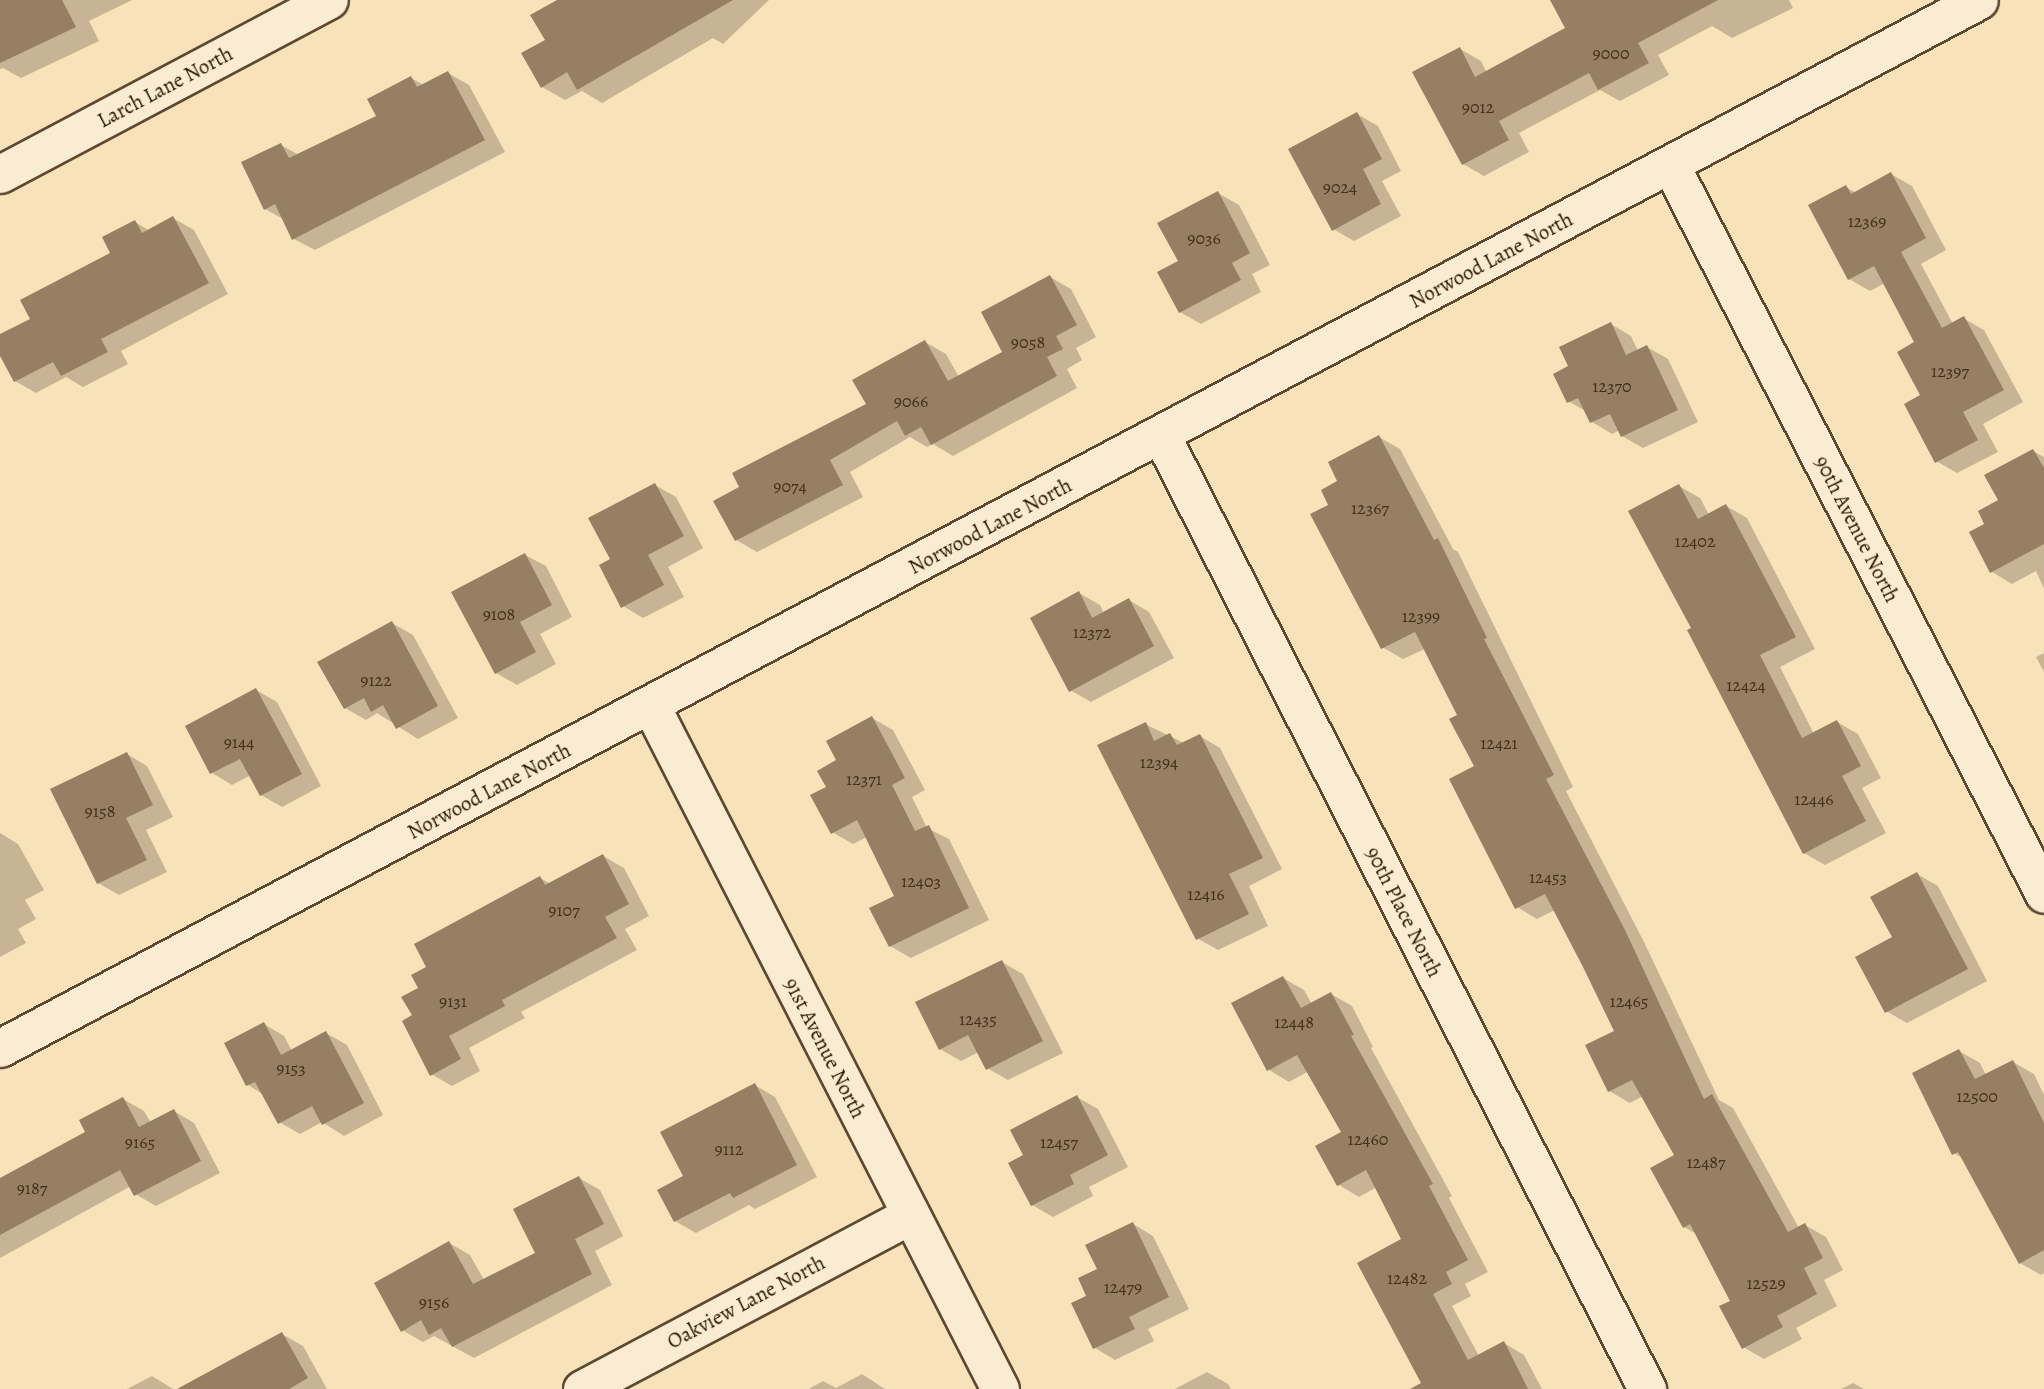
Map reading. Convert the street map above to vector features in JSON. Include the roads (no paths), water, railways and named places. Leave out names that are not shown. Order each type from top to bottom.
[{"type":"street","name":"Larch Lane North","points":[[0,174],[329,0]]},
{"type":"street","name":"Norwood Lane North","points":[[0,1048],[651,706],[1979,0]]},
{"type":"street","name":"90th Avenue North","points":[[1670,164],[2044,894]]},
{"type":"street","name":"90th Place North","points":[[1161,435],[1647,1389]]},
{"type":"street","name":"91st Avenue North","points":[[651,706],[1000,1389]]},
{"type":"street","name":"Oakview Lane North","points":[[582,1389],[911,1215]]}]
